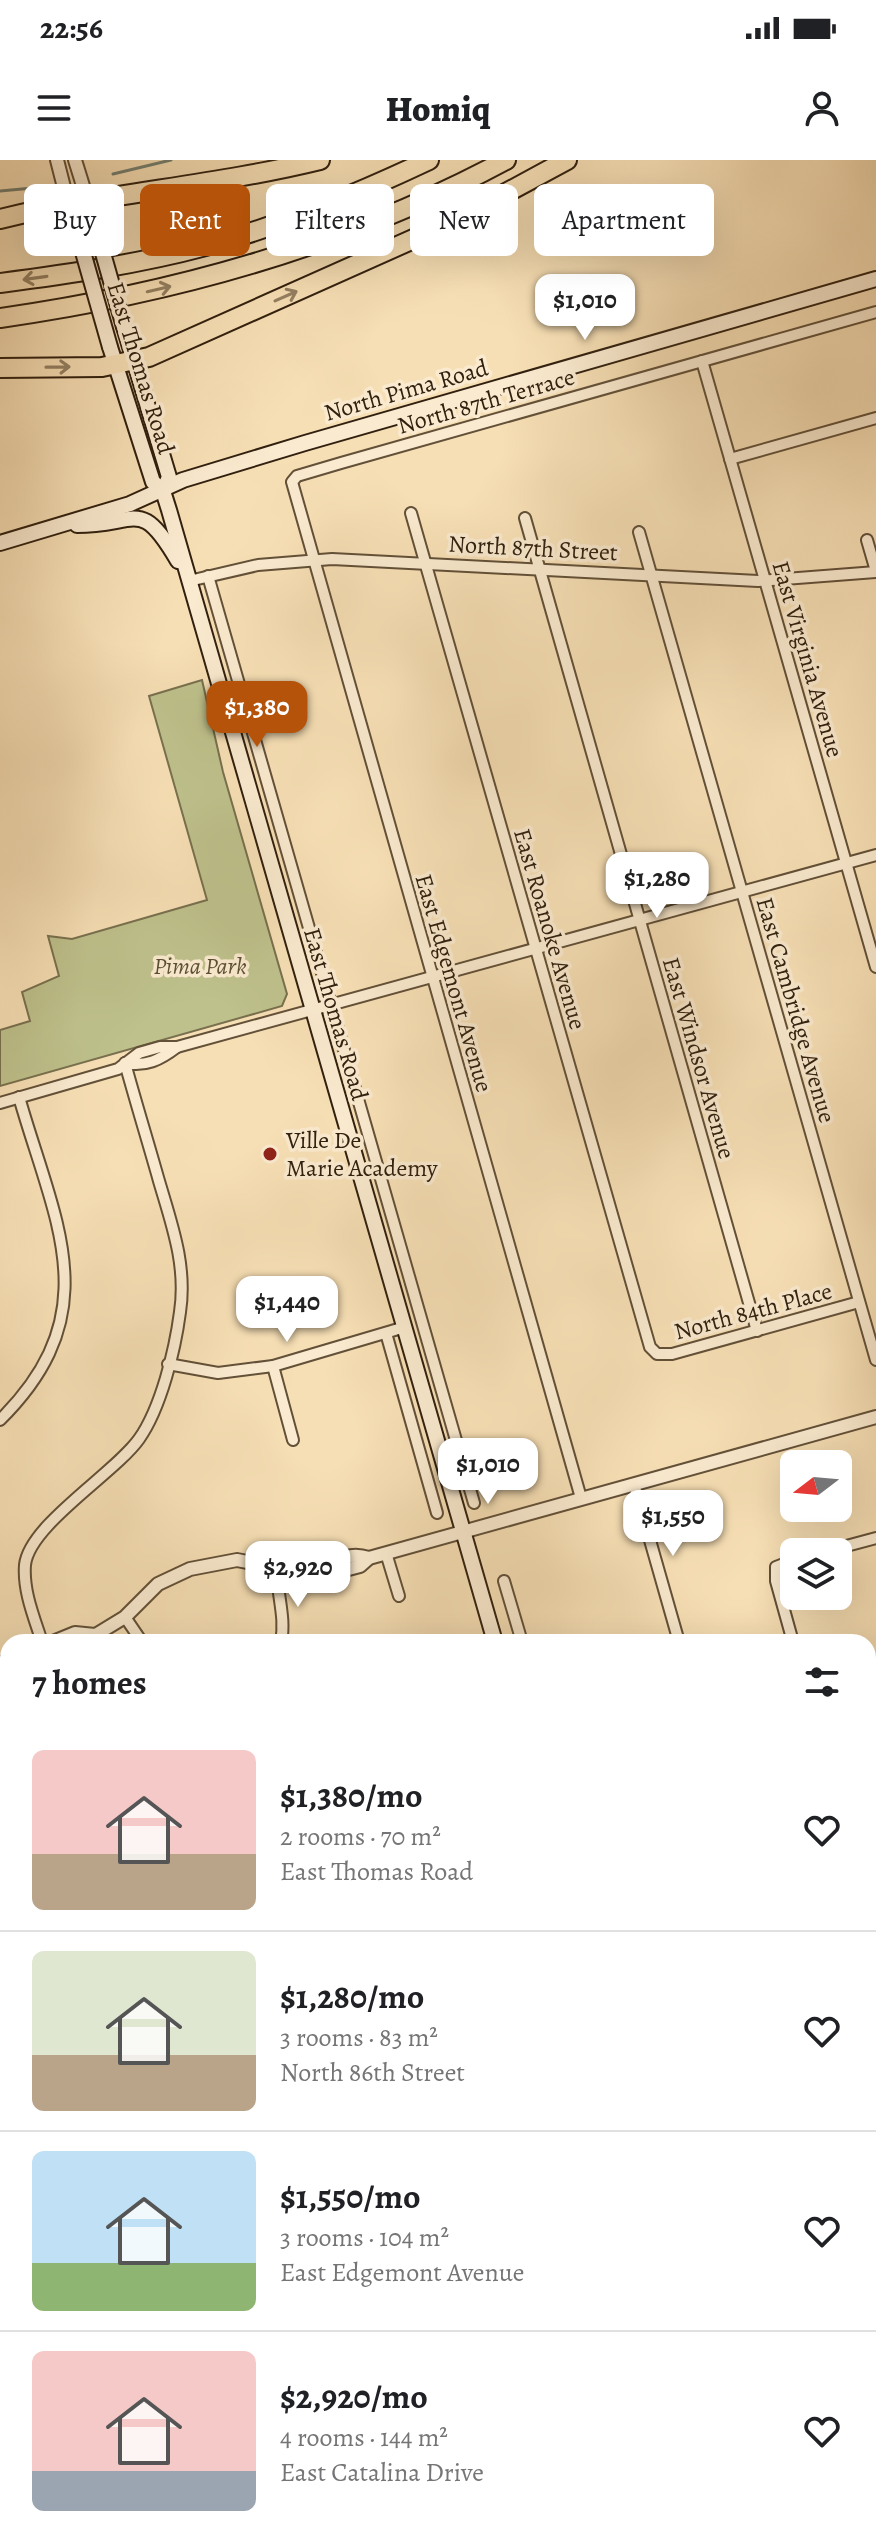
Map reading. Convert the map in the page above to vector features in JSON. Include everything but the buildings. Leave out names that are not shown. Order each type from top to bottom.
[{"type":"highway","points":[[124,202],[320,160]]},
{"type":"highway","points":[[0,283],[93,270],[204,246],[335,203],[429,160]]},
{"type":"highway","points":[[0,318],[131,296],[292,252],[394,213],[506,160]]},
{"type":"highway","points":[[0,368],[149,357],[456,220],[567,160]]},
{"type":"highway","points":[[0,219],[24,213]]},
{"type":"main road","name":"East Thomas Road","points":[[85,256],[120,358],[153,482],[163,491],[493,1634]]},
{"type":"main road","name":"East Thomas Road","points":[[104,256],[129,342],[120,358]]},
{"type":"main road","name":"North Pima Road","points":[[0,543],[69,525],[163,491],[183,480],[305,443],[876,279]]},
{"type":"main road","points":[[69,525],[103,525],[135,517],[146,520],[165,539],[189,581]]},
{"type":"street","name":"East Thomas Road","points":[[57,160],[63,184]]},
{"type":"street","name":"East Thomas Road","points":[[75,160],[82,184]]},
{"type":"street","name":"North 87th Terrace","points":[[292,480],[313,471],[876,312]]},
{"type":"street","name":"East Virginia Avenue","points":[[702,361],[876,967]]},
{"type":"street","points":[[730,459],[876,418]]},
{"type":"street","name":"East Edgemont Avenue","points":[[292,480],[291,487],[581,1498]]},
{"type":"street","name":"East Roanoke Avenue","points":[[411,513],[648,1342],[657,1354]]},
{"type":"street","name":"East Windsor Avenue","points":[[525,518],[757,1331]]},
{"type":"street","name":"East Cambridge Avenue","points":[[639,532],[876,1360]]},
{"type":"street","points":[[867,540],[876,571]]},
{"type":"street","name":"North 87th Street","points":[[189,581],[258,565],[312,560],[425,562],[765,581],[876,571]]},
{"type":"street","name":"East Thomas Road","points":[[208,576],[474,1503]]},
{"type":"street","points":[[0,1103],[118,1069],[139,1053],[160,1047],[177,1047],[432,979],[876,855]]},
{"type":"street","points":[[40,1634],[27,1591],[25,1561],[39,1537],[138,1441],[154,1411],[180,1314],[183,1287],[180,1254],[125,1063]]},
{"type":"street","points":[[0,1420],[25,1396],[40,1374],[57,1339],[66,1289],[63,1248],[19,1097]]},
{"type":"street","name":"North 84th Place","points":[[657,1354],[672,1354],[859,1302]]},
{"type":"street","points":[[168,1364],[218,1373],[273,1366],[405,1327]]},
{"type":"street","points":[[386,1333],[437,1513]]},
{"type":"street","points":[[273,1366],[293,1440]]},
{"type":"street","points":[[97,1634],[125,1617],[158,1584],[190,1569],[237,1560],[277,1570],[341,1571],[360,1566],[369,1558],[386,1553],[876,1417]]},
{"type":"street","points":[[634,1484],[677,1634]]},
{"type":"street","points":[[852,1544],[876,1538]]},
{"type":"street","points":[[386,1553],[399,1596]]},
{"type":"street","points":[[780,1565],[776,1567],[780,1595]]},
{"type":"street","points":[[277,1570],[277,1591],[284,1624],[282,1634]]},
{"type":"street","points":[[504,1581],[520,1634]]},
{"type":"street","points":[[784,1610],[791,1634]]},
{"type":"street","points":[[125,1617],[137,1634]]},
{"type":"green space","name":"Pima Park","points":[[202,680],[223,772],[287,994],[282,1006],[0,1086],[0,1030],[30,1021],[22,992],[59,976],[48,936],[72,939],[207,900],[149,696]]},
{"type":"waterway","points":[[113,174],[171,160]]},
{"type":"waterway","points":[[0,191],[24,189]]},
{"type":"place","name":"Ville De Marie Academy","points":[[270,1154]]}]
